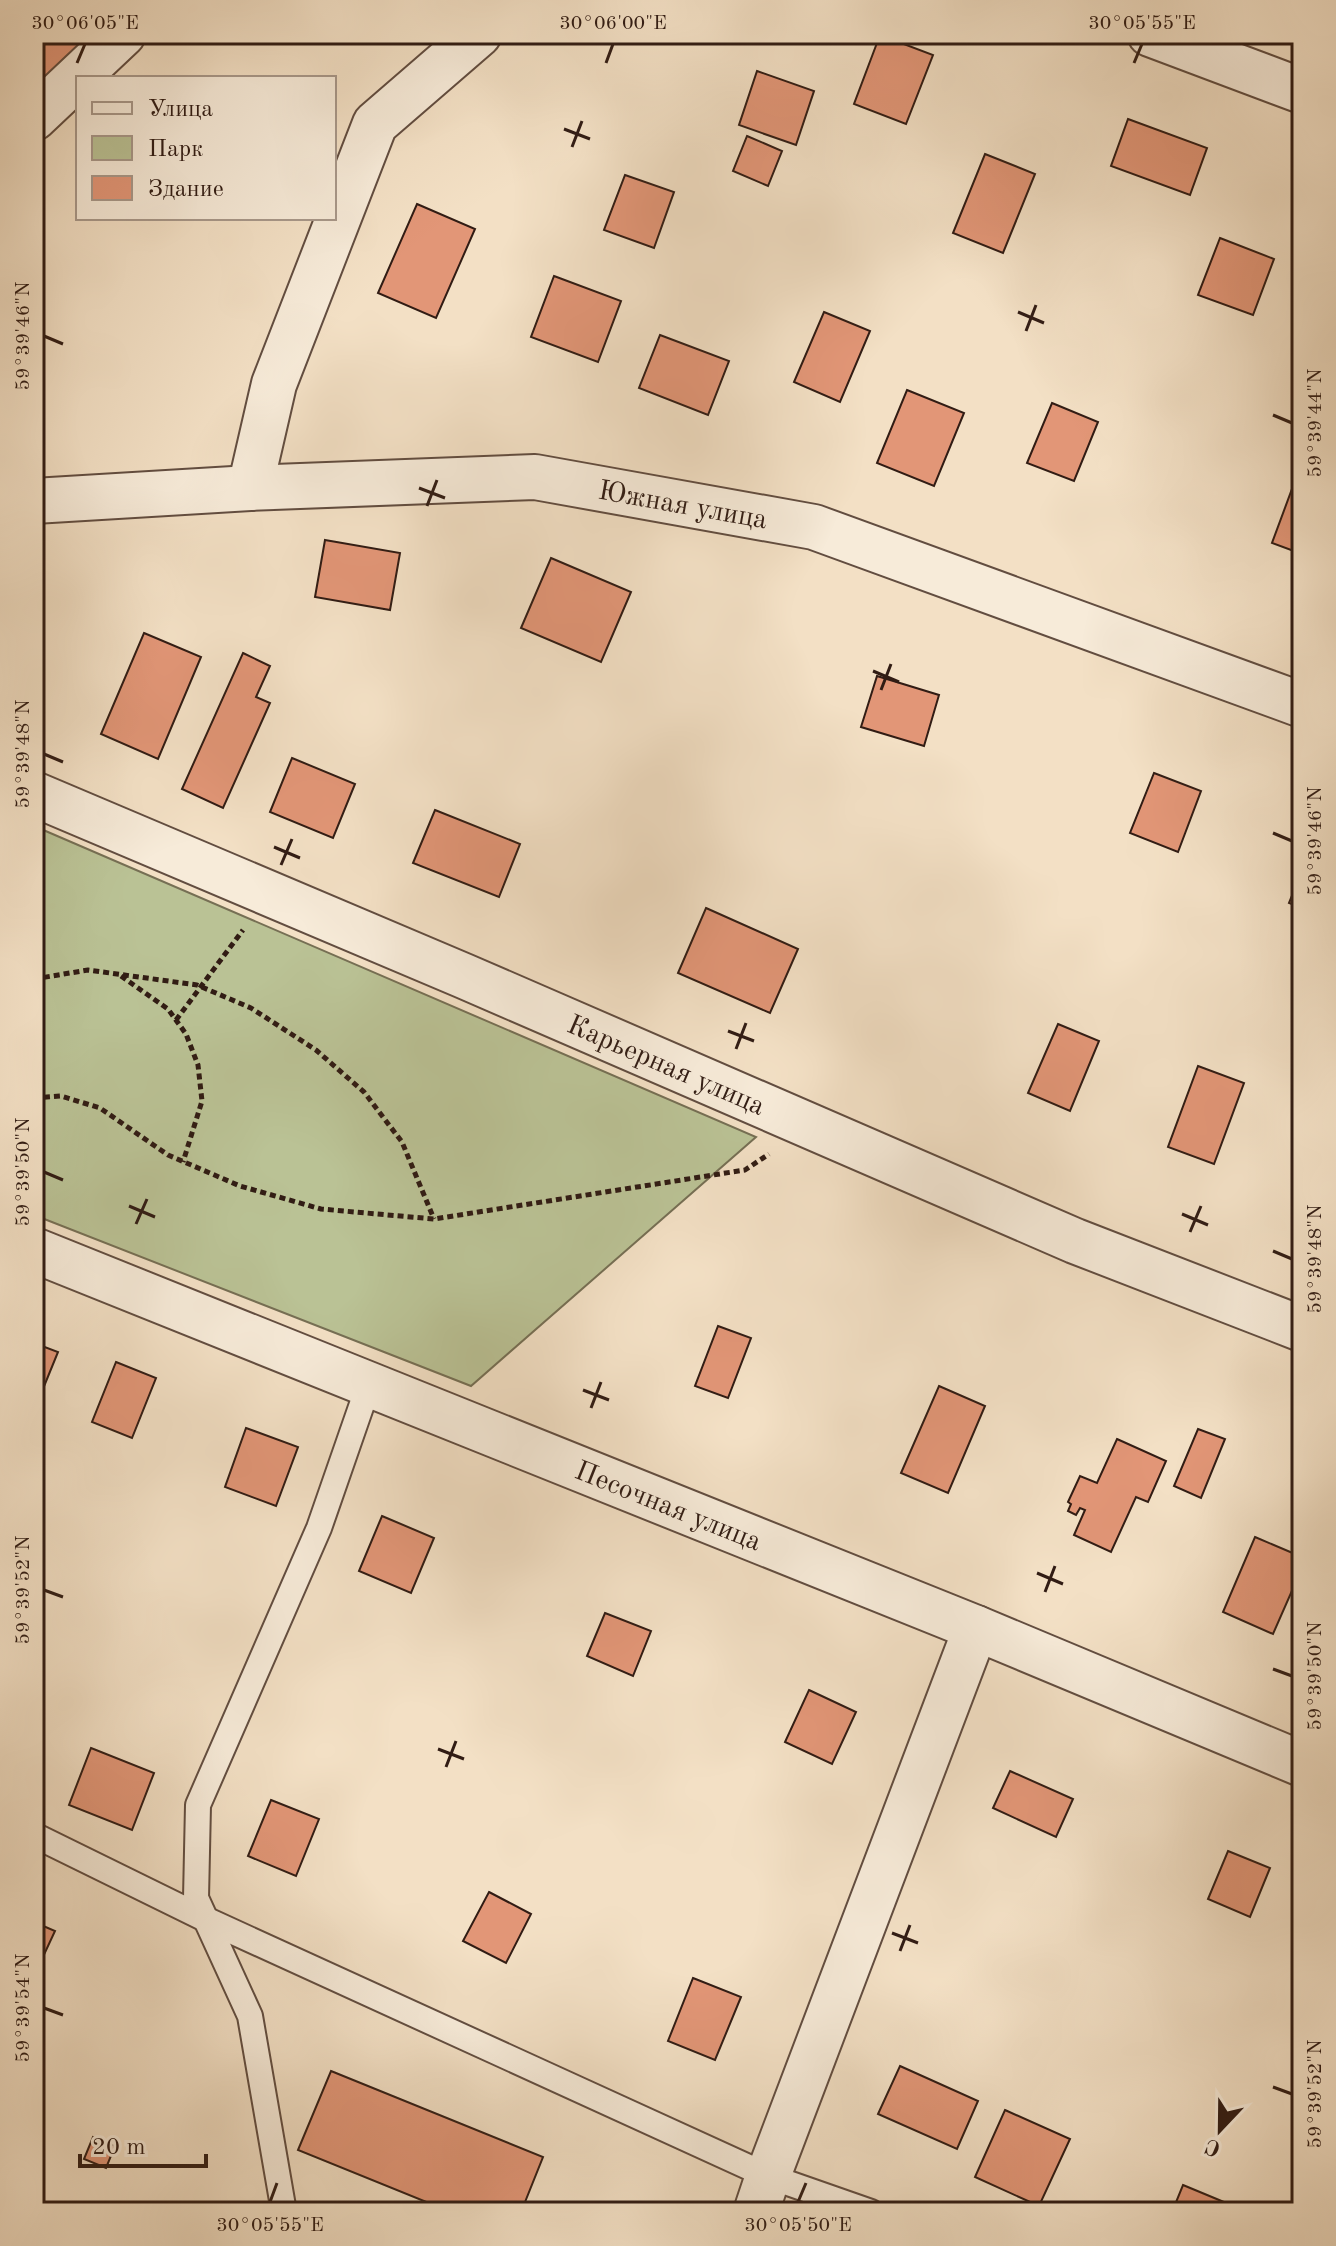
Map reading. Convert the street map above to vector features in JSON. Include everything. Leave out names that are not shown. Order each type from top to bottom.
[{"type":"street","points":[[78,76],[123,34]]},
{"type":"street","points":[[250,488],[274,384],[375,124],[479,34]]},
{"type":"street","points":[[1150,34],[1302,91]]},
{"type":"street","points":[[34,118],[76,78]]},
{"type":"street","name":"Южная улица","points":[[34,501],[250,488],[535,477],[814,527],[1302,705]]},
{"type":"street","name":"Карьерная улица","points":[[34,794],[464,976],[1075,1241],[1302,1329]]},
{"type":"street","name":"Песочная улица","points":[[34,1250],[976,1628],[1302,1764]]},
{"type":"street","points":[[762,2194],[976,1628]]},
{"type":"lane","points":[[284,2212],[250,2016],[196,1898],[198,1805],[319,1528],[369,1384]]},
{"type":"lane","points":[[34,1835],[762,2194],[871,2212]]},
{"type":"path","points":[[176,1020],[242,931]]},
{"type":"path","points":[[34,979],[88,970],[201,987],[251,1008],[316,1050],[364,1092],[402,1142],[434,1219]]},
{"type":"path","points":[[120,975],[168,1009],[186,1034],[198,1065],[202,1101],[183,1162]]},
{"type":"path","points":[[34,1098],[61,1096],[100,1108],[168,1155],[240,1186],[321,1209],[434,1219],[745,1170],[810,1126]]},
{"type":"green space","points":[[34,826],[756,1137],[471,1386],[34,1215]]},
{"type":"building","points":[[34,34],[90,34],[34,88]]},
{"type":"building","points":[[880,35],[933,55],[906,124],[854,104]]},
{"type":"building","points":[[757,71],[814,91],[796,145],[739,125]]},
{"type":"building","points":[[1128,119],[1207,148],[1190,195],[1111,166]]},
{"type":"building","points":[[747,136],[782,151],[768,186],[733,171]]},
{"type":"building","points":[[985,154],[1035,174],[1003,253],[953,233]]},
{"type":"building","points":[[625,175],[674,192],[654,248],[604,230]]},
{"type":"building","points":[[417,204],[475,229],[436,318],[378,293]]},
{"type":"building","points":[[1220,238],[1274,259],[1253,315],[1198,295]]},
{"type":"building","points":[[554,276],[621,301],[598,362],[531,337]]},
{"type":"building","points":[[824,312],[870,331],[840,402],[794,382]]},
{"type":"building","points":[[660,335],[729,361],[708,415],[639,388]]},
{"type":"building","points":[[907,390],[964,413],[934,486],[877,463]]},
{"type":"building","points":[[1052,403],[1098,422],[1074,481],[1027,463]]},
{"type":"building","points":[[1296,478],[1302,480],[1302,554],[1272,543]]},
{"type":"building","points":[[325,540],[400,553],[390,610],[315,597]]},
{"type":"building","points":[[551,558],[631,592],[601,662],[521,628]]},
{"type":"building","points":[[144,633],[201,657],[158,759],[101,734]]},
{"type":"building","points":[[243,653],[270,666],[256,697],[270,703],[223,808],[182,789]]},
{"type":"building","points":[[877,676],[939,695],[924,746],[861,727]]},
{"type":"building","points":[[292,758],[355,784],[333,838],[270,812]]},
{"type":"building","points":[[1154,773],[1201,791],[1178,852],[1130,833]]},
{"type":"building","points":[[435,810],[520,844],[499,897],[413,863]]},
{"type":"building","points":[[1302,871],[1302,908],[1289,903]]},
{"type":"building","points":[[706,908],[798,949],[770,1013],[678,973]]},
{"type":"building","points":[[1058,1024],[1099,1041],[1070,1111],[1028,1093]]},
{"type":"building","points":[[1198,1066],[1244,1083],[1214,1164],[1168,1147]]},
{"type":"building","points":[[718,1326],[751,1338],[728,1398],[695,1386]]},
{"type":"building","points":[[34,1343],[58,1352],[36,1406],[34,1405]]},
{"type":"building","points":[[116,1362],[156,1378],[132,1438],[92,1422]]},
{"type":"building","points":[[939,1386],[985,1406],[948,1493],[901,1473]]},
{"type":"building","points":[[246,1428],[298,1447],[276,1506],[225,1487]]},
{"type":"building","points":[[1198,1429],[1225,1439],[1201,1498],[1174,1486]]},
{"type":"building","points":[[1117,1439],[1166,1461],[1148,1502],[1136,1497],[1111,1552],[1074,1535],[1085,1510],[1080,1508],[1076,1515],[1068,1511],[1071,1504],[1068,1502],[1080,1476],[1097,1483]]},
{"type":"building","points":[[382,1516],[434,1538],[411,1593],[359,1571]]},
{"type":"building","points":[[1255,1537],[1302,1557],[1302,1568],[1273,1634],[1223,1612]]},
{"type":"building","points":[[605,1613],[651,1631],[633,1676],[587,1656]]},
{"type":"building","points":[[809,1690],[856,1712],[832,1764],[785,1742]]},
{"type":"building","points":[[91,1748],[154,1773],[132,1830],[69,1805]]},
{"type":"building","points":[[1010,1771],[1073,1799],[1056,1837],[993,1808]]},
{"type":"building","points":[[271,1800],[319,1819],[296,1876],[248,1856]]},
{"type":"building","points":[[1228,1851],[1270,1868],[1250,1917],[1208,1899]]},
{"type":"building","points":[[489,1892],[531,1914],[506,1963],[463,1941]]},
{"type":"building","points":[[34,1922],[55,1931],[35,1974],[34,1974]]},
{"type":"building","points":[[693,1978],[741,1997],[715,2060],[668,2041]]},
{"type":"building","points":[[900,2066],[978,2101],[957,2149],[878,2114]]},
{"type":"building","points":[[331,2071],[543,2157],[521,2212],[451,2212],[298,2150]]},
{"type":"building","points":[[1005,2110],[1070,2139],[1039,2206],[975,2177]]},
{"type":"building","points":[[93,2137],[115,2146],[106,2168],[84,2159]]},
{"type":"building","points":[[1183,2185],[1248,2212],[1172,2212]]}]
